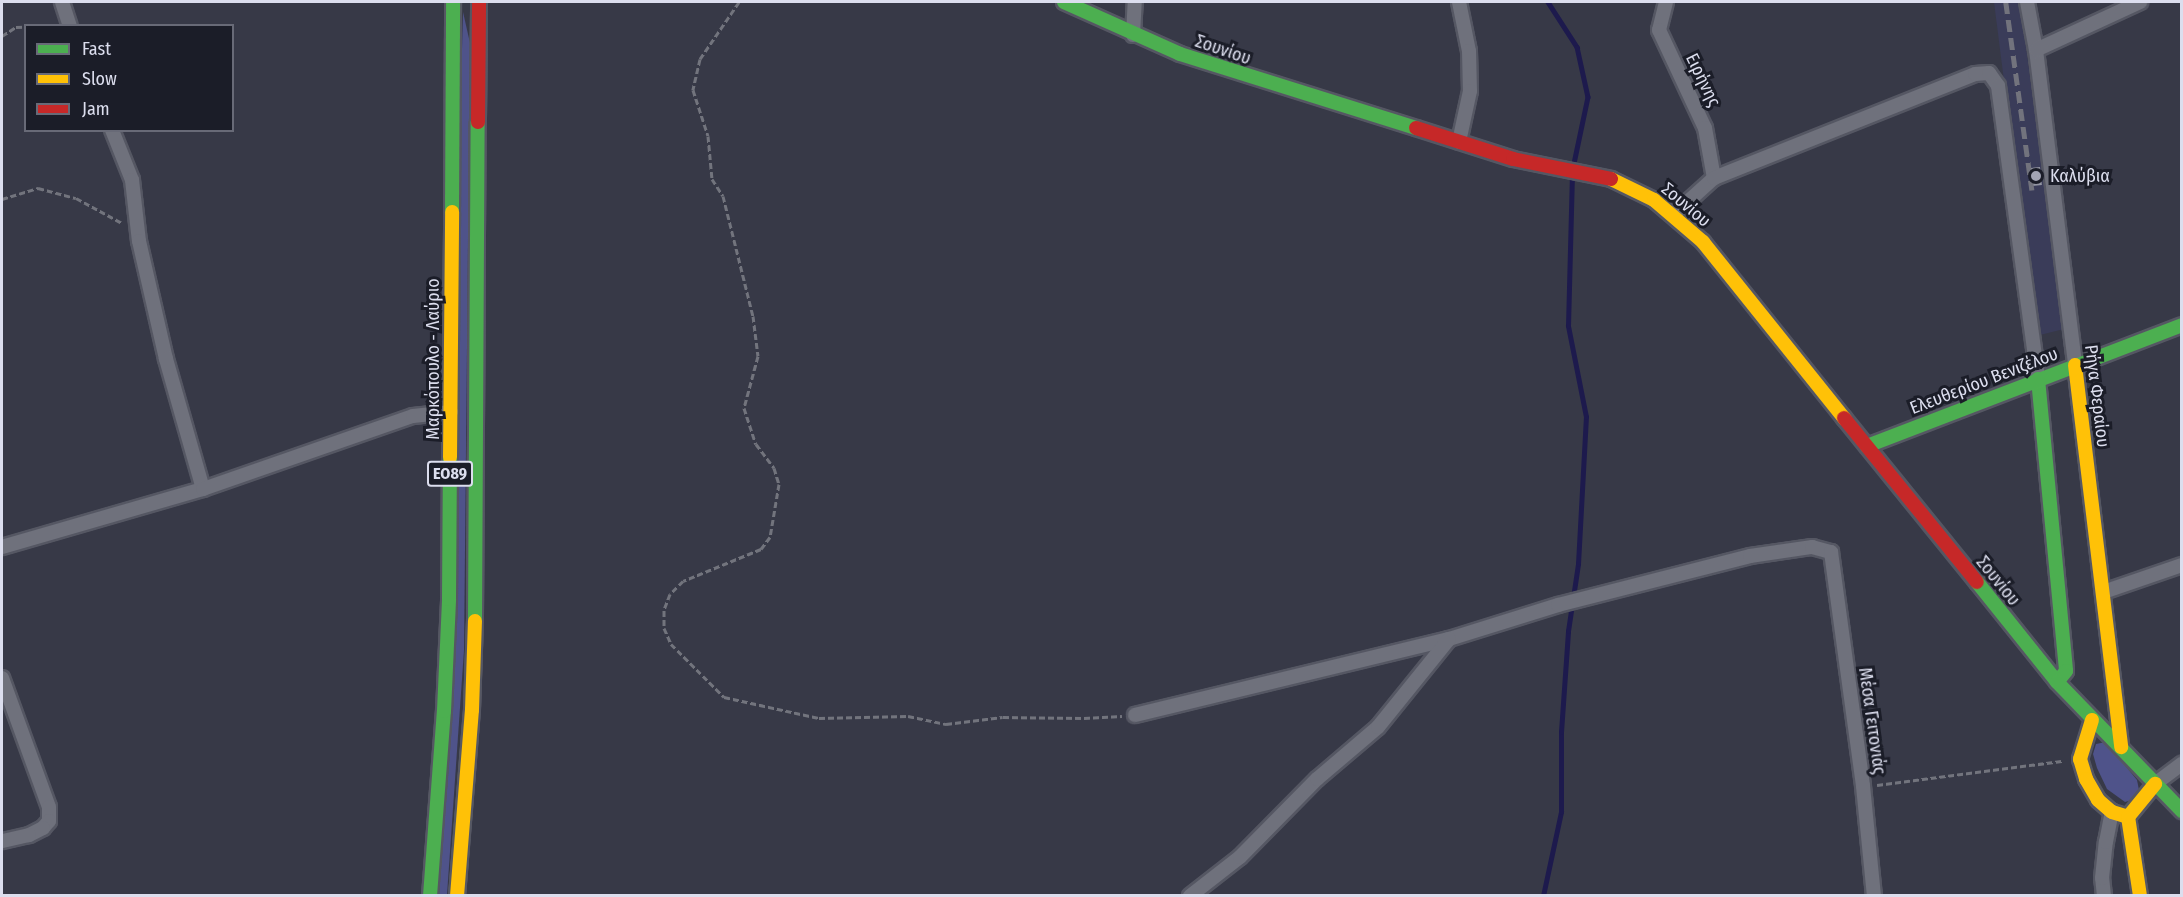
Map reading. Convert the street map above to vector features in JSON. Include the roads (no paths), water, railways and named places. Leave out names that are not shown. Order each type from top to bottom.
[{"type":"main road","name":"Μαρκόπουλο - Λαύριο","points":[[430,896],[447,655],[453,2]]},
{"type":"main road","name":"ΕΟ89","points":[[457,896],[472,710],[476,600],[479,2]]},
{"type":"main road","name":"Σουνίου","points":[[1064,2],[1133,35],[1251,78],[1513,159],[1591,173],[1631,186],[1672,215],[1703,242],[2057,682],[2092,720]]},
{"type":"main road","name":"Ελευθερίου Βενιζέλου","points":[[1867,446],[2181,325]]},
{"type":"main road","name":"Ρήγα Φεραίου","points":[[2075,365],[2121,747]]},
{"type":"main road","points":[[2038,379],[2066,671],[2057,682]]},
{"type":"main road","points":[[2128,817],[2112,812],[2098,800],[2085,779],[2080,759],[2092,720],[2121,747],[2181,811]]},
{"type":"main road","points":[[2140,896],[2128,817],[2155,784]]},
{"type":"street","points":[[62,2],[69,24]]},
{"type":"street","points":[[1133,35],[1135,2]]},
{"type":"street","points":[[1459,2],[1469,51],[1470,92],[1459,142]]},
{"type":"street","name":"Ειρήνης","points":[[1666,2],[1659,30],[1705,129],[1714,178]]},
{"type":"street","name":"Ρήγα Φεραίου","points":[[2027,2],[2036,50],[2075,365]]},
{"type":"street","points":[[2036,50],[2140,2]]},
{"type":"street","points":[[1672,215],[1714,178],[1975,74],[1989,73],[1998,86],[2038,379]]},
{"type":"street","points":[[113,132],[132,180],[137,230],[166,359],[203,489]]},
{"type":"street","points":[[2,548],[203,489],[413,416],[450,412]]},
{"type":"street","name":"Μέσα Γειτονιάς","points":[[1449,639],[1558,605],[1750,556],[1812,547],[1831,552],[1863,786],[1874,896]]},
{"type":"street","points":[[2103,592],[2181,565]]},
{"type":"street","points":[[1135,715],[1449,639]]},
{"type":"street","points":[[1190,896],[1240,857],[1317,779],[1378,727],[1449,639]]},
{"type":"street","points":[[2,678],[49,807],[49,821],[44,828],[29,835],[2,841]]},
{"type":"street","points":[[2155,784],[2181,764]]},
{"type":"street","points":[[2104,896],[2102,878],[2112,812]]},
{"type":"waterway","points":[[1548,2],[1577,47],[1588,97],[1573,168]]},
{"type":"waterway","points":[[1543,896],[1561,812],[1561,732],[1568,631],[1578,564],[1586,417],[1568,326],[1572,176]]},
{"type":"railway","points":[[2006,2],[2032,190]]},
{"type":"place","name":"Καλύβια","points":[[2036,176]]}]
